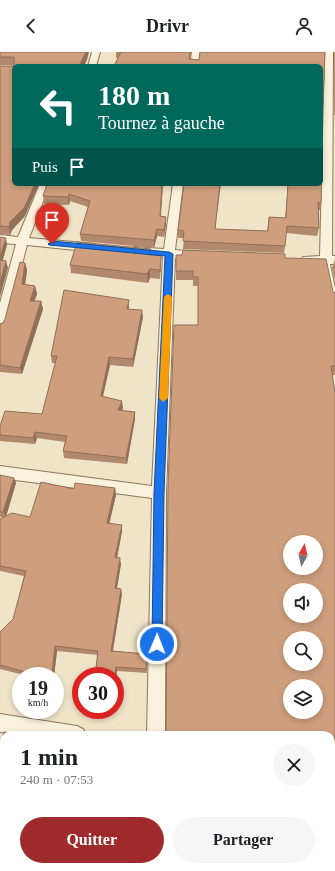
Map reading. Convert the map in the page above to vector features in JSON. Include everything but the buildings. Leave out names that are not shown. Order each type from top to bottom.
[{"type":"street","points":[[93,64],[96,52]]},
{"type":"street","points":[[194,64],[196,52]]},
{"type":"street","points":[[295,259],[330,260],[329,52]]},
{"type":"street","points":[[0,326],[22,241],[44,186]]},
{"type":"street","points":[[156,731],[159,493],[169,254],[178,186]]},
{"type":"street","points":[[0,239],[107,249]]},
{"type":"street","points":[[123,250],[216,256]]},
{"type":"street","points":[[0,472],[159,493]]},
{"type":"street","points":[[0,723],[51,731]]},
{"type":"lane","points":[[330,260],[335,297]]},
{"type":"slow traffic","points":[[163,398],[168,297]]},
{"type":"route","points":[[52,244],[169,254],[159,493],[157,644]]}]
